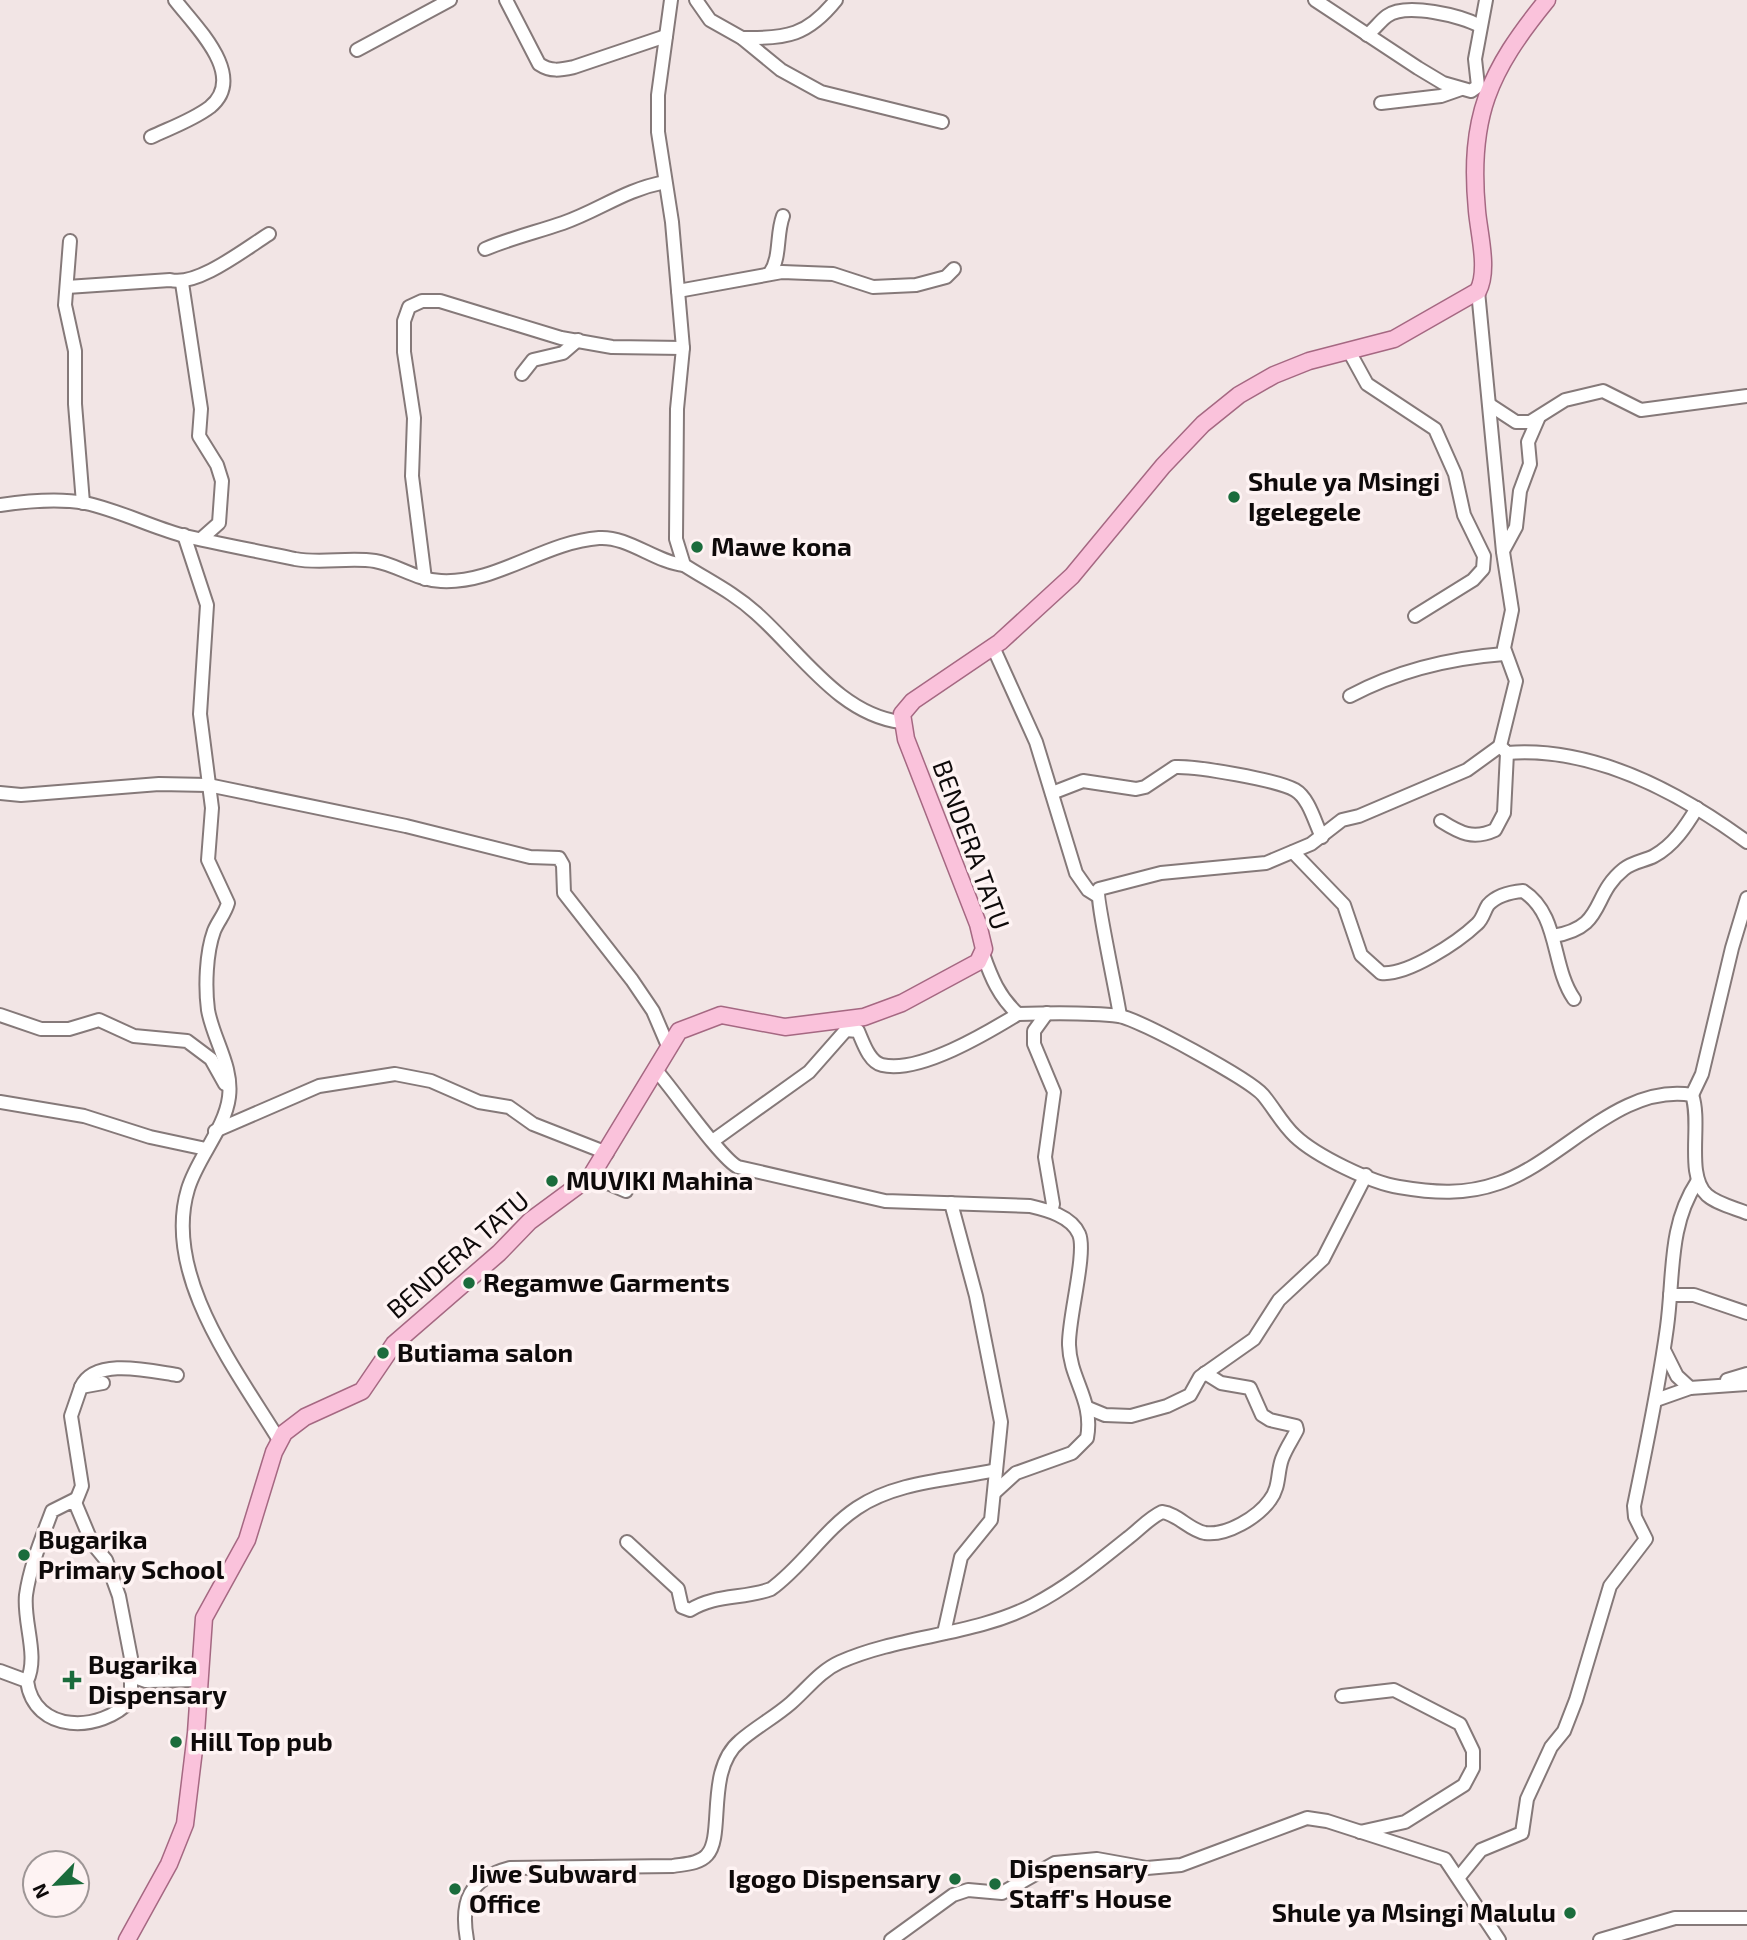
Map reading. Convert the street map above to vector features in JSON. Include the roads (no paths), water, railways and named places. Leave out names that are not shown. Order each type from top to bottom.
[{"type":"main road","points":[[901,722],[902,714],[913,701],[993,647],[1072,576],[1145,487],[1203,424],[1239,395],[1274,375],[1310,361],[1394,340],[1478,290],[1482,269],[1474,164],[1484,98],[1503,57],[1547,0]]},
{"type":"main road","name":"BENDERA TATU","points":[[279,1440],[305,1417],[362,1391],[390,1348],[499,1253],[530,1220],[591,1176],[679,1031],[721,1015],[785,1027],[846,1025],[902,1003],[978,962],[983,954],[978,924],[901,722]]},
{"type":"main road","points":[[127,1940],[169,1864],[185,1824],[201,1679],[204,1618],[247,1540],[279,1440]]},
{"type":"street","points":[[151,137],[208,108],[218,98],[224,83],[218,58],[175,0]]},
{"type":"street","points":[[357,50],[450,0]]},
{"type":"street","points":[[506,0],[539,64],[547,69],[566,69],[666,36]]},
{"type":"street","points":[[671,0],[658,95],[658,132],[678,291],[682,348],[677,409],[676,539],[684,565]]},
{"type":"street","points":[[696,0],[710,20],[742,38],[781,70],[821,92],[942,122]]},
{"type":"street","points":[[742,38],[779,36],[810,28],[836,0]]},
{"type":"street","points":[[1315,0],[1418,68],[1461,89],[1471,91],[1478,86],[1475,59],[1486,0]]},
{"type":"street","points":[[1367,35],[1388,15],[1396,12],[1446,14],[1466,18],[1480,26]]},
{"type":"street","points":[[1381,103],[1441,96],[1461,89]]},
{"type":"street","points":[[485,249],[529,231],[563,223],[610,199],[665,182]]},
{"type":"street","points":[[770,274],[775,265],[776,238],[783,216]]},
{"type":"street","points":[[67,288],[170,280],[182,282],[209,271],[269,234]]},
{"type":"street","points":[[70,241],[65,305],[75,351],[75,404],[83,503]]},
{"type":"street","points":[[678,291],[770,274],[805,271],[833,274],[873,288],[931,282],[946,277],[954,269]]},
{"type":"street","points":[[182,282],[201,409],[199,436],[218,465],[222,481],[219,523],[201,539]]},
{"type":"street","points":[[1441,821],[1460,833],[1474,837],[1495,830],[1504,813],[1503,750],[1516,681],[1504,654],[1512,610],[1503,552],[1478,290]]},
{"type":"street","points":[[425,579],[412,475],[414,418],[404,352],[405,314],[409,307],[440,300],[539,333],[578,341],[612,347],[682,348]]},
{"type":"street","points":[[522,374],[533,360],[563,353],[578,341]]},
{"type":"street","points":[[1350,353],[1367,384],[1429,422],[1435,429],[1455,474],[1464,515],[1484,556],[1483,569],[1473,580],[1415,616]]},
{"type":"street","points":[[1490,405],[1516,422],[1538,419],[1565,400],[1603,391],[1641,410],[1747,396]]},
{"type":"street","points":[[1503,552],[1516,527],[1520,491],[1530,469],[1528,442],[1538,419]]},
{"type":"street","points":[[0,505],[27,501],[83,503],[184,536],[303,560],[378,561],[425,579],[443,581],[486,574],[545,551],[602,537],[623,542],[667,564],[684,565],[734,595],[840,694],[876,717],[901,722]]},
{"type":"street","points":[[184,536],[207,605],[200,714],[212,808],[208,860],[228,903],[210,945],[208,1009],[228,1073],[229,1098],[188,1187],[183,1212],[186,1249],[195,1292],[219,1343],[279,1440]]},
{"type":"street","points":[[993,647],[1036,742],[1076,873],[1088,890],[1096,895]]},
{"type":"street","points":[[1350,696],[1379,681],[1407,672],[1504,654]]},
{"type":"street","points":[[1121,1016],[1109,945],[1096,895],[1098,889],[1161,873],[1266,863],[1322,838],[1342,820],[1359,816],[1467,770],[1503,750],[1594,762],[1659,787],[1697,808],[1747,842]]},
{"type":"street","points":[[1052,793],[1083,781],[1136,789],[1145,787],[1175,766],[1220,771],[1293,788],[1306,803],[1322,838]]},
{"type":"street","points":[[0,793],[21,795],[159,784],[208,785],[406,826],[530,857],[559,858],[563,865],[564,893],[632,980],[653,1011],[668,1046]]},
{"type":"street","points":[[1553,936],[1581,929],[1590,921],[1616,876],[1634,862],[1655,855],[1667,846],[1682,832],[1697,808]]},
{"type":"street","points":[[1293,852],[1344,905],[1361,955],[1381,973],[1400,971],[1444,948],[1480,921],[1489,905],[1512,892],[1523,891],[1533,897],[1540,906],[1553,936],[1559,970],[1574,999]]},
{"type":"street","points":[[1459,1877],[1481,1850],[1522,1833],[1527,1799],[1551,1747],[1564,1731],[1610,1586],[1646,1539],[1635,1517],[1634,1506],[1664,1350],[1679,1217],[1697,1182],[1697,1108],[1692,1095],[1702,1074],[1732,948],[1744,923],[1747,898]]},
{"type":"street","points":[[983,954],[1006,1004],[1018,1014]]},
{"type":"street","points":[[1047,1013],[1034,1031],[1034,1044],[1054,1093],[1045,1157],[1052,1211]]},
{"type":"street","points":[[714,1140],[809,1072],[846,1025],[858,1031],[874,1061],[883,1066],[926,1060],[984,1036],[1018,1014],[1121,1016],[1246,1081],[1263,1095],[1277,1118],[1297,1139],[1337,1163],[1395,1187],[1449,1194],[1498,1184],[1555,1154],[1614,1114],[1642,1100],[1665,1094],[1692,1095]]},
{"type":"street","points":[[0,1016],[41,1029],[69,1028],[99,1020],[134,1036],[187,1041],[211,1059],[221,1075],[229,1098]]},
{"type":"street","points":[[655,1069],[714,1140],[723,1156],[749,1171],[885,1201],[1011,1203],[1052,1211],[1072,1225],[1079,1234],[1081,1245],[1069,1347],[1088,1408],[1089,1428],[1083,1446],[1072,1453],[1016,1473],[993,1493]]},
{"type":"street","points":[[215,1131],[319,1086],[395,1074],[431,1081],[479,1102],[509,1107],[533,1124],[607,1153]]},
{"type":"street","points":[[0,1102],[84,1116],[150,1137],[206,1149]]},
{"type":"street","points":[[1088,1408],[1118,1417],[1149,1412],[1186,1398],[1195,1382],[1205,1373],[1254,1339],[1279,1300],[1324,1259],[1366,1175]]},
{"type":"street","points":[[591,1176],[626,1191]]},
{"type":"street","points":[[1697,1182],[1709,1197],[1747,1213]]},
{"type":"street","points":[[944,1633],[961,1557],[991,1520],[1001,1422],[976,1296],[951,1203]]},
{"type":"street","points":[[1670,1295],[1694,1295],[1747,1313]]},
{"type":"street","points":[[1664,1350],[1677,1376],[1690,1388]]},
{"type":"street","points":[[76,1501],[54,1509],[36,1555],[26,1595],[31,1672],[27,1681],[31,1693],[46,1715],[72,1725],[100,1718],[128,1704],[131,1700],[132,1676],[129,1640],[114,1579],[107,1560],[90,1538],[76,1501],[82,1486],[71,1416],[86,1377],[99,1371],[177,1375]]},
{"type":"street","points":[[467,1940],[463,1908],[469,1894],[494,1872],[510,1868],[673,1866],[699,1861],[708,1855],[713,1841],[722,1769],[739,1741],[766,1723],[822,1673],[839,1662],[1031,1606],[1071,1582],[1162,1512],[1170,1513],[1201,1532],[1213,1533],[1236,1527],[1270,1501],[1278,1484],[1283,1456],[1297,1430],[1296,1426],[1270,1420],[1262,1415],[1250,1388],[1221,1383],[1205,1373]]},
{"type":"street","points":[[1656,1400],[1690,1388],[1747,1374]]},
{"type":"street","points":[[81,1387],[103,1383]]},
{"type":"street","points":[[1713,1384],[1747,1384]]},
{"type":"street","points":[[627,1542],[678,1589],[682,1607],[690,1610],[711,1600],[757,1594],[771,1589],[836,1526],[873,1499],[894,1491],[996,1470]]},
{"type":"street","points":[[0,1671],[27,1681]]},
{"type":"street","points":[[132,1676],[146,1681],[201,1679]]},
{"type":"street","points":[[1342,1696],[1394,1690],[1460,1724],[1473,1751],[1473,1768],[1464,1785],[1405,1822],[1356,1833]]},
{"type":"street","points":[[891,1940],[953,1895],[968,1890],[1002,1893],[1044,1867],[1068,1860],[1112,1860],[1147,1868],[1181,1865],[1307,1818],[1327,1821],[1356,1833],[1441,1856],[1452,1864],[1484,1920],[1499,1940]]},
{"type":"street","points":[[1600,1940],[1675,1918],[1747,1918]]},
{"type":"place","name":"Shule ya Msingi Igelegele","points":[[1234,497]]},
{"type":"place","name":"Mawe kona","points":[[697,547]]},
{"type":"place","name":"MUVIKI Mahina","points":[[552,1181]]},
{"type":"place","name":"Regamwe Garments","points":[[469,1283]]},
{"type":"place","name":"Butiama salon","points":[[383,1353]]},
{"type":"place","name":"Bugarika Primary School","points":[[24,1555]]},
{"type":"place","name":"Bugarika Dispensary","points":[[72,1680]]},
{"type":"place","name":"Hill Top pub","points":[[176,1742]]},
{"type":"place","name":"Igogo Dispensary","points":[[955,1879]]},
{"type":"place","name":"Dispensary Staff's House","points":[[995,1884]]},
{"type":"place","name":"Jiwe Subward Office","points":[[455,1889]]},
{"type":"place","name":"Shule ya Msingi Malulu","points":[[1570,1913]]}]
